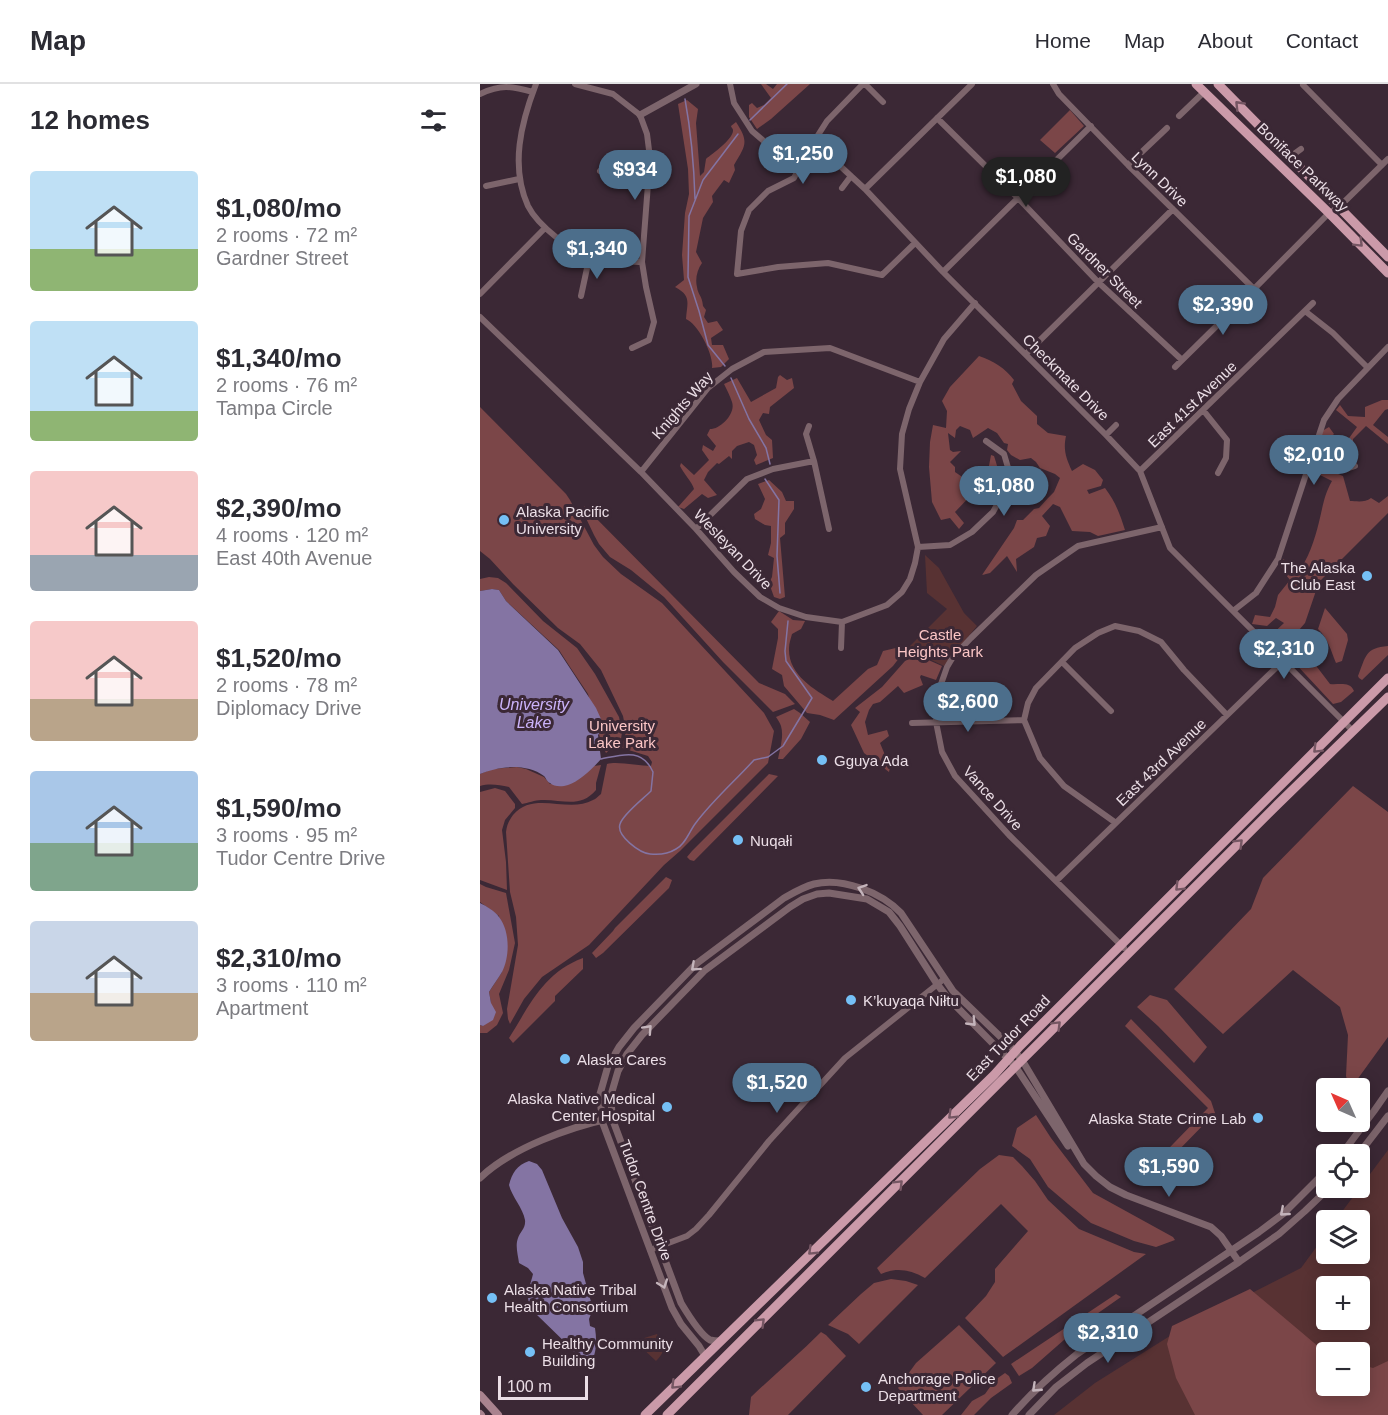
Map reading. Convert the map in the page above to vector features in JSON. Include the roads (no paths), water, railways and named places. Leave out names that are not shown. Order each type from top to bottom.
[{"type":"main road","name":"Boniface Parkway","points":[[1196,84],[1388,273]]},
{"type":"main road","name":"Boniface Parkway","points":[[1218,84],[1388,257]]},
{"type":"main road","name":"East Tudor Road","points":[[667,1415],[1015,1059],[1121,945],[1388,678]]},
{"type":"main road","name":"East Tudor Road","points":[[645,1415],[977,1091],[1015,1059],[1129,952],[1388,697]]},
{"type":"main road","points":[[480,1395],[498,1415]]},
{"type":"street","points":[[536,84],[522,129],[519,152],[519,179],[529,208],[545,228],[565,245],[590,258],[642,262]]},
{"type":"street","points":[[575,84],[613,94],[640,116],[647,134],[650,158],[642,262],[654,322],[648,340],[632,348]]},
{"type":"street","points":[[640,116],[696,84]]},
{"type":"street","name":"Checkmate Drive","points":[[730,84],[735,103],[752,131],[773,149],[826,156],[838,164],[1106,435],[1140,471],[1170,548],[1353,731]]},
{"type":"street","points":[[883,102],[864,84],[827,121],[794,178],[768,190],[749,210],[741,231],[737,274],[778,267],[828,263],[882,274],[915,243]]},
{"type":"street","points":[[865,189],[972,84]]},
{"type":"street","name":"Lynn Drive","points":[[1053,84],[1059,94],[1128,165],[1254,290]]},
{"type":"street","points":[[1303,85],[1382,165]]},
{"type":"street","points":[[480,94],[492,89],[512,86],[533,92]]},
{"type":"street","points":[[1179,116],[1204,92]]},
{"type":"street","name":"Gardner Street","points":[[937,118],[1098,282],[1182,360]]},
{"type":"street","points":[[943,272],[1090,126]]},
{"type":"street","points":[[1128,165],[1167,128]]},
{"type":"street","points":[[1290,158],[1300,149]]},
{"type":"street","points":[[600,171],[605,164],[615,160],[650,158]]},
{"type":"street","points":[[1175,367],[1329,213],[1339,207],[1388,159]]},
{"type":"street","points":[[842,188],[851,176]]},
{"type":"street","points":[[486,186],[519,179]]},
{"type":"street","points":[[1026,354],[1173,208]]},
{"type":"street","points":[[480,294],[545,228]]},
{"type":"street","points":[[581,296],[590,258]]},
{"type":"street","name":"Wesleyan Drive","points":[[480,317],[641,472],[760,597],[779,608],[806,617],[842,622],[887,605],[902,592],[910,579],[918,547],[900,469],[902,434],[920,382],[944,339],[975,303]]},
{"type":"street","name":"East 41st Avenue","points":[[1140,471],[1313,303]]},
{"type":"street","points":[[1305,311],[1333,333],[1368,368]]},
{"type":"street","points":[[1233,611],[1256,593],[1278,559],[1324,420],[1338,399],[1388,347]]},
{"type":"street","name":"Knights Way","points":[[641,472],[708,388],[732,369],[764,352],[830,348],[920,382]]},
{"type":"street","points":[[1203,410],[1227,440],[1226,458],[1218,473]]},
{"type":"street","points":[[1106,435],[1116,425]]},
{"type":"street","points":[[809,426],[806,434],[829,529]]},
{"type":"street","points":[[918,547],[950,545],[972,532],[993,512],[1004,492],[1009,471],[1004,454],[986,441]]},
{"type":"street","points":[[1310,460],[1346,469],[1355,466]]},
{"type":"street","points":[[696,528],[747,479],[773,469],[814,461]]},
{"type":"street","name":"Vance Drive","points":[[1129,952],[1009,835],[955,776],[942,752],[936,722],[940,687],[953,657],[1035,574],[1078,546],[1162,527]]},
{"type":"street","points":[[841,648],[842,622]]},
{"type":"street","points":[[1116,823],[1064,786],[1040,758],[1024,720],[1028,703],[1036,688],[1076,648],[1098,633],[1115,626],[1139,631],[1161,642],[1227,715]]},
{"type":"street","name":"East 43rd Avenue","points":[[1056,881],[1283,661]]},
{"type":"street","points":[[1062,662],[1111,711]]},
{"type":"street","points":[[912,723],[1024,720]]},
{"type":"street","name":"Tudor Centre Drive","points":[[705,1356],[672,1308],[602,1121],[600,1094],[609,1066],[619,1047],[634,1028],[696,964],[784,898],[815,884],[852,885],[870,891],[886,900],[901,913],[947,997],[1015,1059],[1068,1146],[1075,1151],[1084,1164],[1110,1187],[1126,1196],[1211,1227],[1221,1236],[1239,1262]]},
{"type":"street","name":"Tudor Centre Drive","points":[[721,1341],[709,1339],[689,1318],[681,1303],[612,1118],[611,1095],[618,1071],[627,1054],[642,1035],[704,971],[789,907],[817,894],[830,893],[867,899],[889,912],[940,981]]},
{"type":"street","points":[[650,1250],[687,1236],[696,1229],[769,1141],[844,1058],[940,981]]},
{"type":"street","points":[[1349,1144],[1388,1091]]},
{"type":"street","points":[[1366,1144],[1388,1116]]},
{"type":"street","points":[[480,1178],[498,1163],[527,1148],[564,1132],[612,1118]]},
{"type":"street","points":[[1012,1415],[1028,1396],[1077,1354],[1232,1251],[1283,1214],[1316,1181]]},
{"type":"street","points":[[1029,1415],[1056,1387],[1087,1363],[1279,1234],[1317,1198]]},
{"type":"water","name":"University Lake","points":[[499,590],[506,601],[558,650],[601,719],[603,728],[598,735],[601,759],[577,781],[558,786],[548,782],[537,772],[512,767],[480,774],[480,591]]},
{"type":"water","points":[[480,903],[499,917],[505,929],[508,944],[505,966],[489,992],[496,1012],[493,1020],[483,1026],[480,1025]]},
{"type":"water","points":[[529,1161],[537,1164],[542,1170],[583,1262],[583,1273],[593,1309],[589,1319],[590,1326],[595,1328],[596,1338],[595,1353],[588,1366],[580,1365],[576,1361],[572,1349],[535,1313],[529,1303],[528,1294],[533,1274],[519,1263],[517,1247],[525,1220],[509,1185],[516,1170]]},
{"type":"waterway","points":[[750,120],[787,84]]},
{"type":"waterway","points":[[685,99],[692,149],[695,199]]},
{"type":"waterway","points":[[725,366],[708,345],[688,277],[689,216],[703,180],[738,134]]},
{"type":"waterway","points":[[731,378],[749,419],[766,448],[770,464]]},
{"type":"waterway","points":[[765,479],[779,500],[777,556],[780,593]]},
{"type":"waterway","points":[[601,759],[623,755],[637,756],[643,759],[653,772],[651,791],[629,811],[620,824],[625,839],[650,854],[667,853],[679,847],[709,807],[754,760],[768,757],[783,746],[812,698],[786,661],[788,621]]},
{"type":"place","name":"Alaska Pacific University","points":[[504,520]]},
{"type":"place","name":"The Alaska Club East","points":[[1367,576]]},
{"type":"place","name":"Gguya Ada","points":[[822,760]]},
{"type":"place","name":"Nuqałi","points":[[738,840]]},
{"type":"place","name":"K’kuyaqa Niłtu","points":[[851,1000]]},
{"type":"place","name":"Alaska Cares","points":[[565,1059]]},
{"type":"place","name":"Alaska Native Medical Center Hospital","points":[[667,1107]]},
{"type":"place","name":"Alaska State Crime Lab","points":[[1258,1118]]},
{"type":"place","name":"Alaska Native Tribal Health Consortium","points":[[492,1298]]},
{"type":"place","name":"Healthy Community Building","points":[[530,1352]]},
{"type":"place","name":"Anchorage Police Department","points":[[866,1387]]},
{"type":"park label","name":"Castle Heights Park","points":[[940,642]]},
{"type":"park label","name":"University Lake Park","points":[[622,734]]}]
